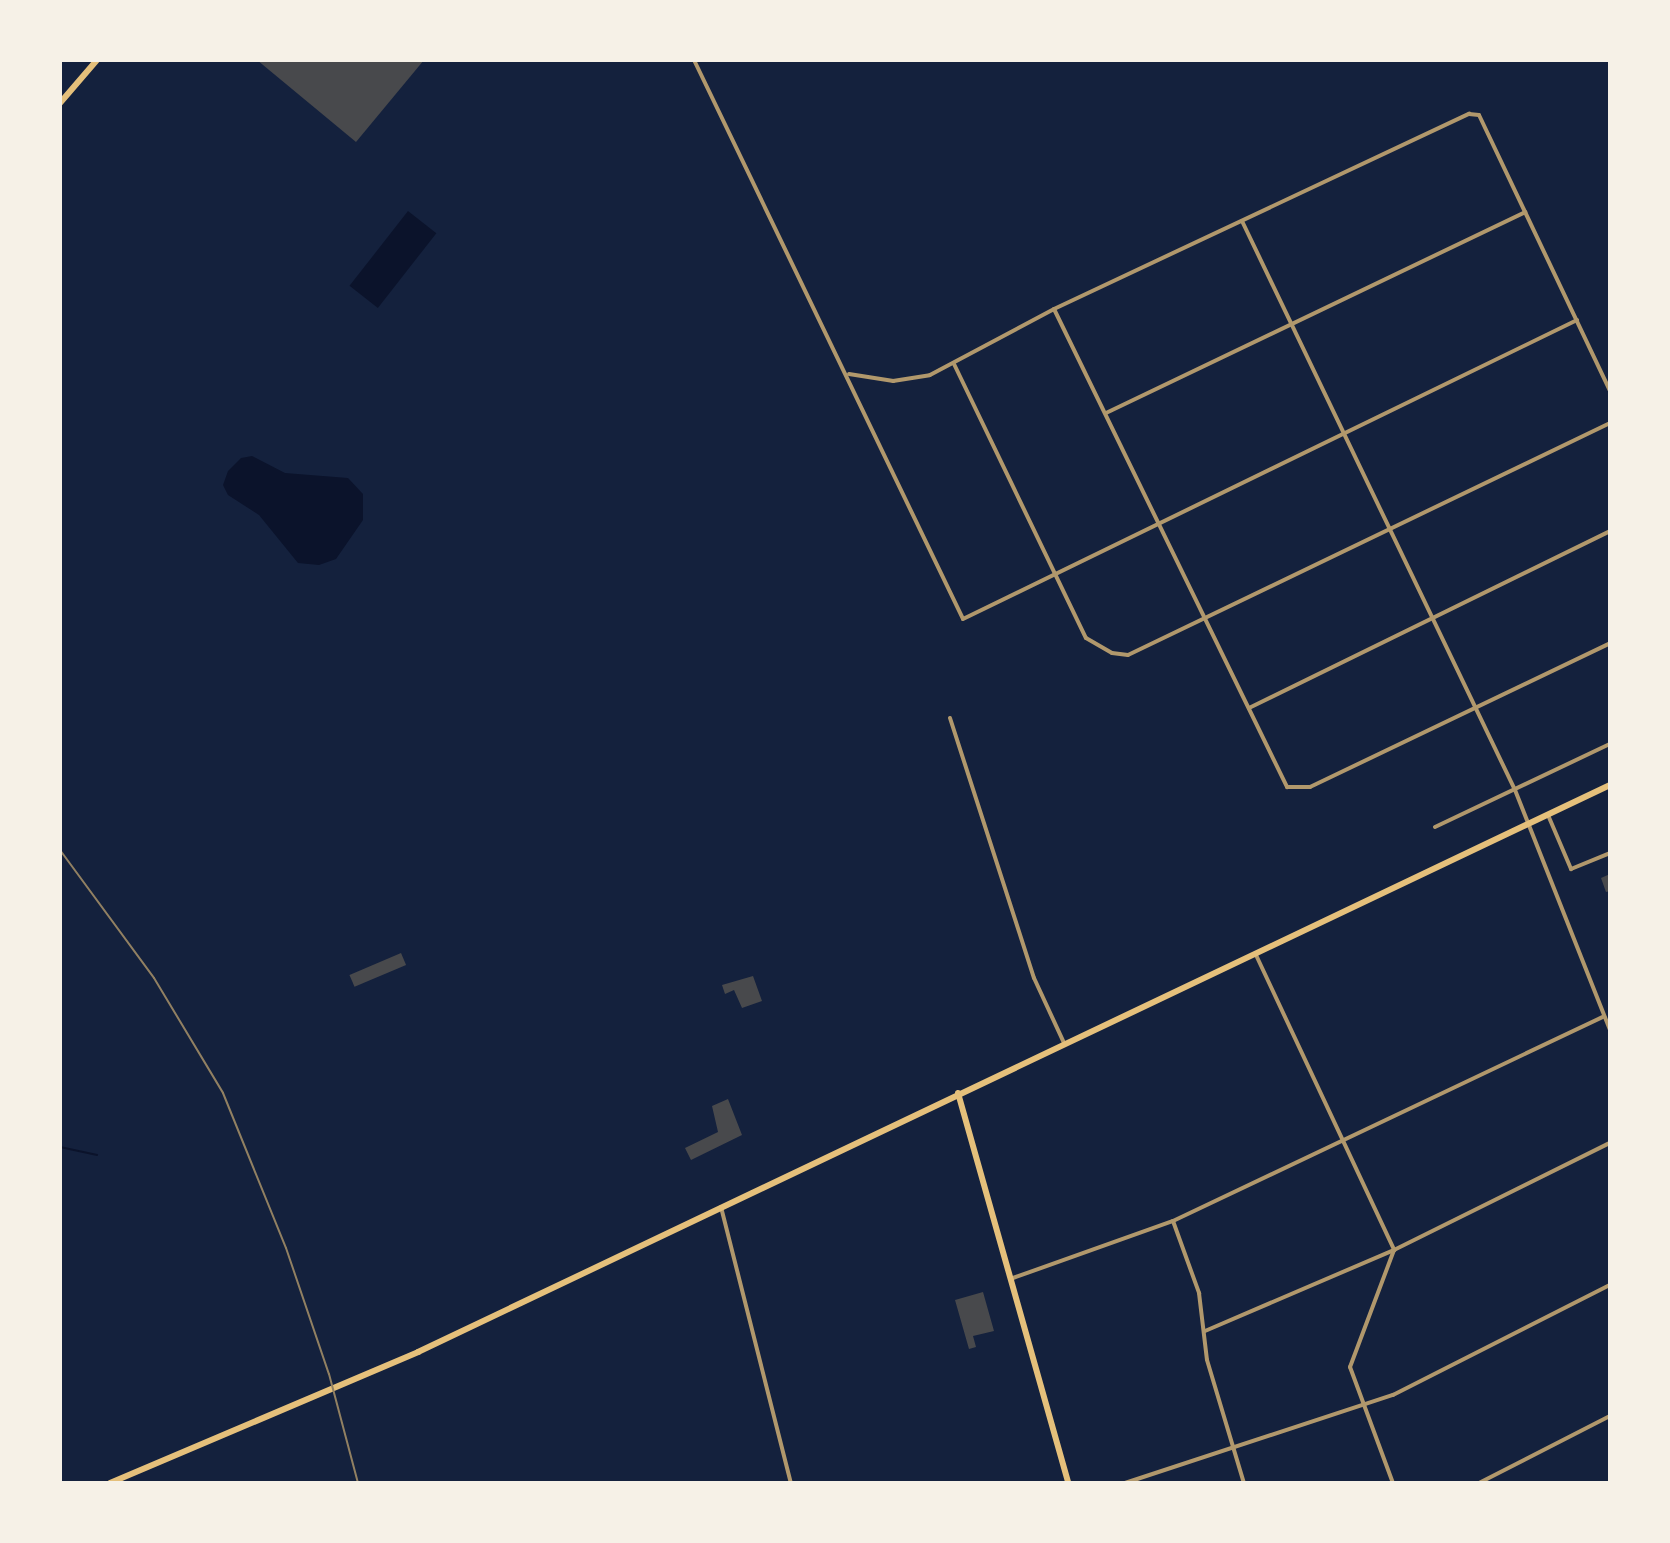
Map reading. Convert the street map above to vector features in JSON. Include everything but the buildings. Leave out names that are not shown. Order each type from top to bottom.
[{"type":"main road","points":[[60,103],[97,60]]},
{"type":"main road","points":[[110,1483],[418,1352],[720,1205],[1610,785]]},
{"type":"main road","points":[[958,1093],[1013,1278],[1068,1483]]},
{"type":"street","points":[[694,60],[849,374],[963,619],[1577,320]]},
{"type":"street","points":[[849,374],[893,381],[954,364],[1054,309],[1469,114],[1479,115],[1610,391]]},
{"type":"street","points":[[1106,413],[1293,326],[1526,211]]},
{"type":"street","points":[[1241,220],[1515,790],[1610,1030]]},
{"type":"street","points":[[1054,309],[1287,787],[1300,790],[1610,643]]},
{"type":"street","points":[[954,364],[1086,638],[1112,653],[1148,648],[1207,621],[1610,423]]},
{"type":"street","points":[[1249,708],[1610,531]]},
{"type":"street","points":[[950,718],[1034,978],[1064,1043]]},
{"type":"street","points":[[1435,827],[1610,744]]},
{"type":"street","points":[[1548,815],[1571,869],[1610,853]]},
{"type":"street","points":[[1255,952],[1394,1250],[1353,1349],[1350,1367],[1393,1483]]},
{"type":"street","points":[[1013,1278],[1173,1221],[1604,1016]]},
{"type":"street","points":[[1205,1331],[1394,1250],[1610,1143]]},
{"type":"street","points":[[720,1205],[791,1483]]},
{"type":"street","points":[[1173,1221],[1199,1293],[1207,1360],[1244,1483]]},
{"type":"street","points":[[1125,1483],[1393,1395],[1610,1285]]},
{"type":"street","points":[[1479,1483],[1610,1416]]},
{"type":"water","points":[[408,211],[436,233],[378,308],[350,286]]},
{"type":"water","points":[[252,456],[285,473],[348,478],[363,494],[363,520],[336,559],[319,565],[298,563],[259,515],[228,495],[223,485],[228,471],[241,458]]},
{"type":"waterway","points":[[60,1147],[97,1155]]},
{"type":"railway","points":[[60,850],[154,978],[223,1093],[286,1248],[329,1374],[358,1483]]}]
